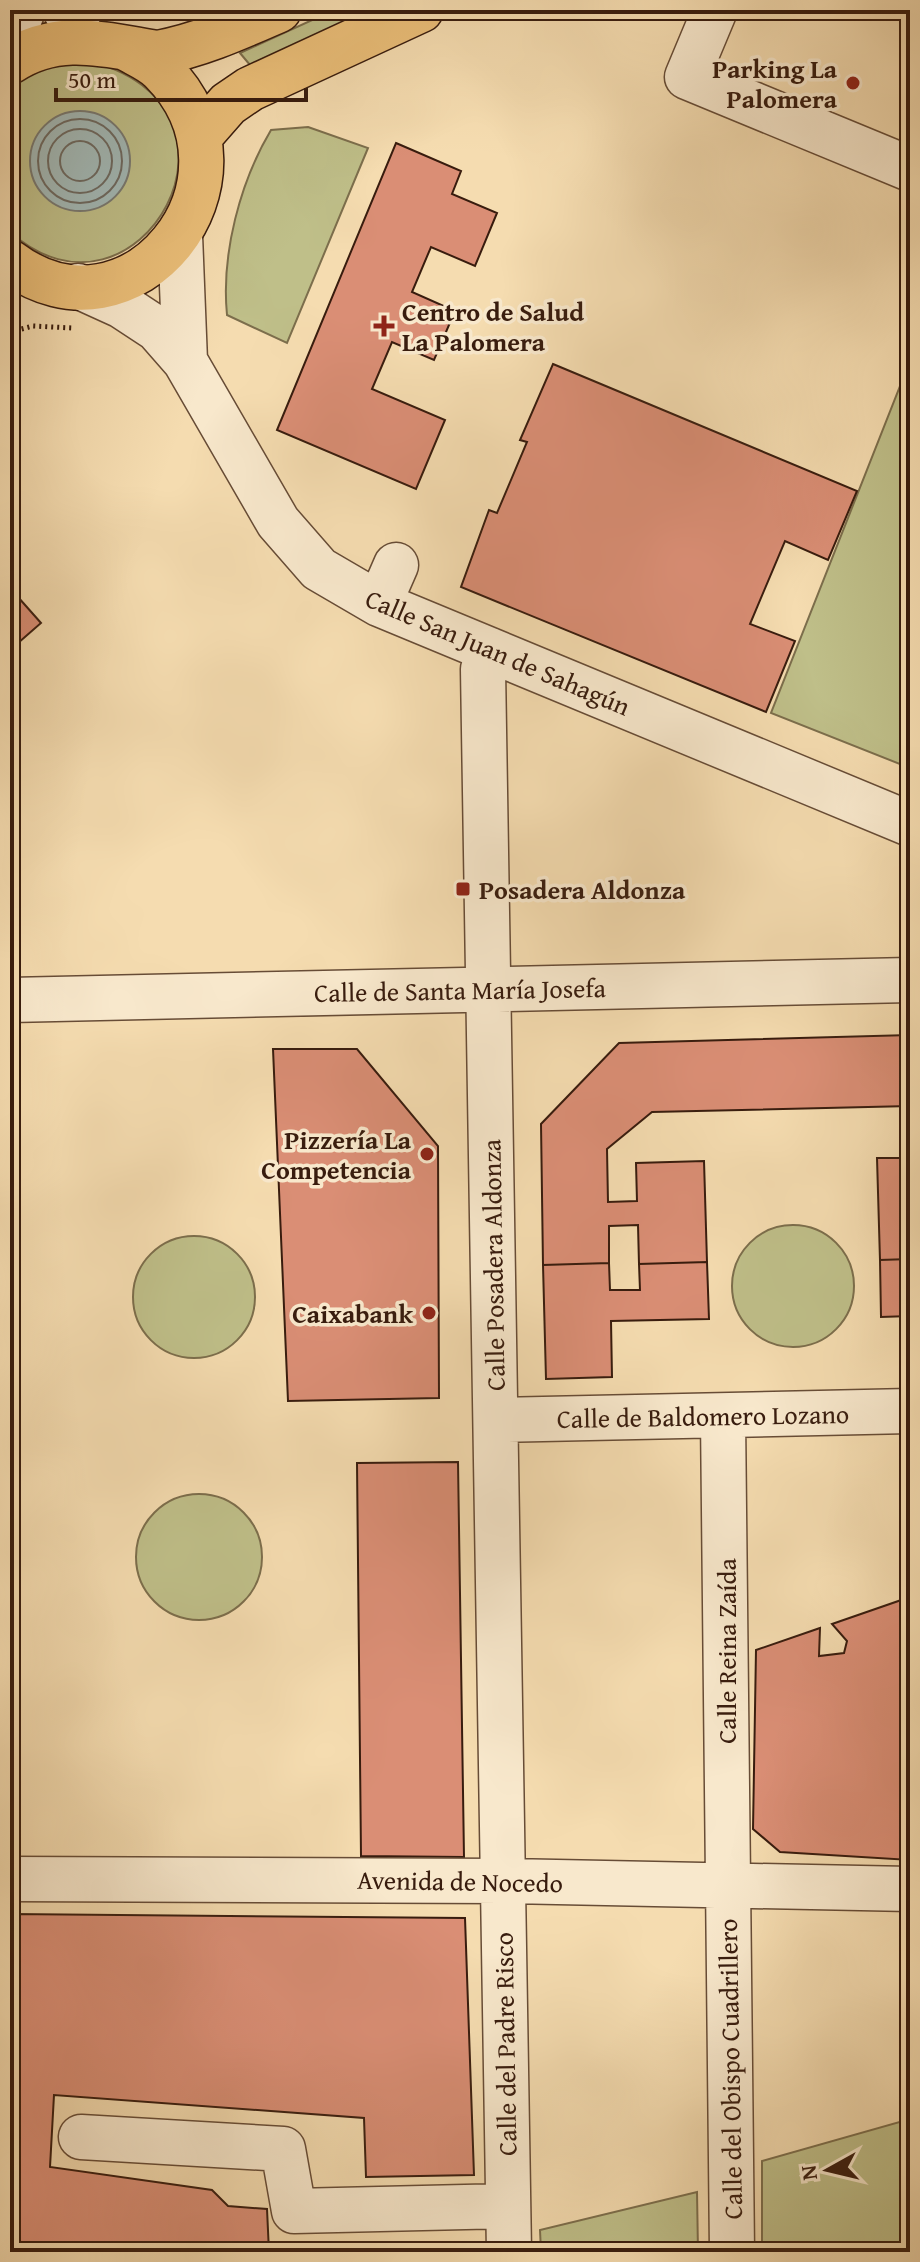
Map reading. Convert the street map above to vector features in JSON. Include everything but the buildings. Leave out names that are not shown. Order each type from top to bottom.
[{"type":"main road","points":[[10,62],[47,44],[92,33],[158,53],[187,47],[279,10]]},
{"type":"main road","points":[[200,136],[228,104],[250,89],[421,10]]},
{"type":"main road","points":[[14,270],[40,279],[78,286],[108,283],[136,273],[160,257],[180,235],[196,204],[201,182],[200,136],[186,99],[160,69],[92,33]]},
{"type":"street","points":[[10,44],[23,10]]},
{"type":"street","points":[[715,10],[687,77],[910,169]]},
{"type":"street","name":"Calle San Juan de Sahagún","points":[[180,235],[185,361]]},
{"type":"street","name":"Calle San Juan de Sahagún","points":[[78,286],[122,306],[157,329],[185,361],[278,522],[319,569],[379,604],[910,824]]},
{"type":"street","points":[[379,604],[396,565]]},
{"type":"street","name":"Calle Posadera Aldonza","points":[[490,650],[483,669],[502,1881]]},
{"type":"street","name":"Calle de Santa María Josefa","points":[[10,1000],[910,980]]},
{"type":"street","name":"Calle de Baldomero Lozano","points":[[496,1420],[910,1411]]},
{"type":"street","name":"Calle Reina Zaída","points":[[723,1417],[728,1886]]},
{"type":"street","name":"Avenida de Nocedo","points":[[10,1879],[502,1881],[910,1889]]},
{"type":"street","name":"Calle del Padre Risco","points":[[502,1881],[509,2252]]},
{"type":"street","name":"Calle del Obispo Cuadrillero","points":[[728,1886],[732,2252]]},
{"type":"street","points":[[81,2137],[283,2149],[294,2211],[508,2206]]},
{"type":"path","points":[[10,332],[48,326],[77,329]]},
{"type":"green space","points":[[334,10],[373,10],[250,65],[240,53]]},
{"type":"green space","points":[[85,60],[142,85],[171,121],[179,164],[167,205],[140,239],[102,259],[58,259],[10,232],[10,90],[36,72],[54,65]]},
{"type":"green space","points":[[308,127],[368,148],[287,343],[227,315],[227,268],[242,195],[271,130]]},
{"type":"green space","points":[[906,371],[910,372],[910,768],[771,713]]},
{"type":"green space","points":[[793,1225],[816,1230],[836,1243],[849,1263],[854,1286],[849,1309],[836,1329],[816,1342],[793,1347],[770,1342],[750,1329],[737,1309],[732,1286],[737,1263],[750,1243],[770,1230]]},
{"type":"green space","points":[[194,1236],[217,1241],[237,1254],[250,1274],[255,1297],[250,1320],[237,1340],[217,1353],[194,1358],[171,1353],[151,1340],[138,1320],[133,1297],[138,1274],[151,1254],[171,1241]]},
{"type":"green space","points":[[199,1494],[223,1499],[244,1512],[257,1533],[262,1557],[257,1581],[244,1602],[223,1615],[199,1620],[175,1615],[154,1602],[141,1581],[136,1557],[141,1533],[154,1512],[175,1499]]},
{"type":"green space","points":[[910,2119],[910,2245],[889,2252],[762,2252],[762,2161]]},
{"type":"green space","points":[[697,2192],[698,2252],[541,2252],[540,2230]]},
{"type":"water","points":[[80,111],[99,115],[115,126],[126,142],[130,161],[126,180],[115,196],[99,207],[80,211],[61,207],[45,196],[34,180],[30,161],[34,142],[45,126],[61,115]]},
{"type":"place","name":"Parking La Palomera","points":[[853,83]]},
{"type":"place","name":"Centro de Salud La Palomera","points":[[384,326]]},
{"type":"place","name":"Posadera Aldonza","points":[[463,889]]},
{"type":"place","name":"Pizzería La Competencia","points":[[427,1154]]},
{"type":"place","name":"Caixabank","points":[[429,1313]]}]
